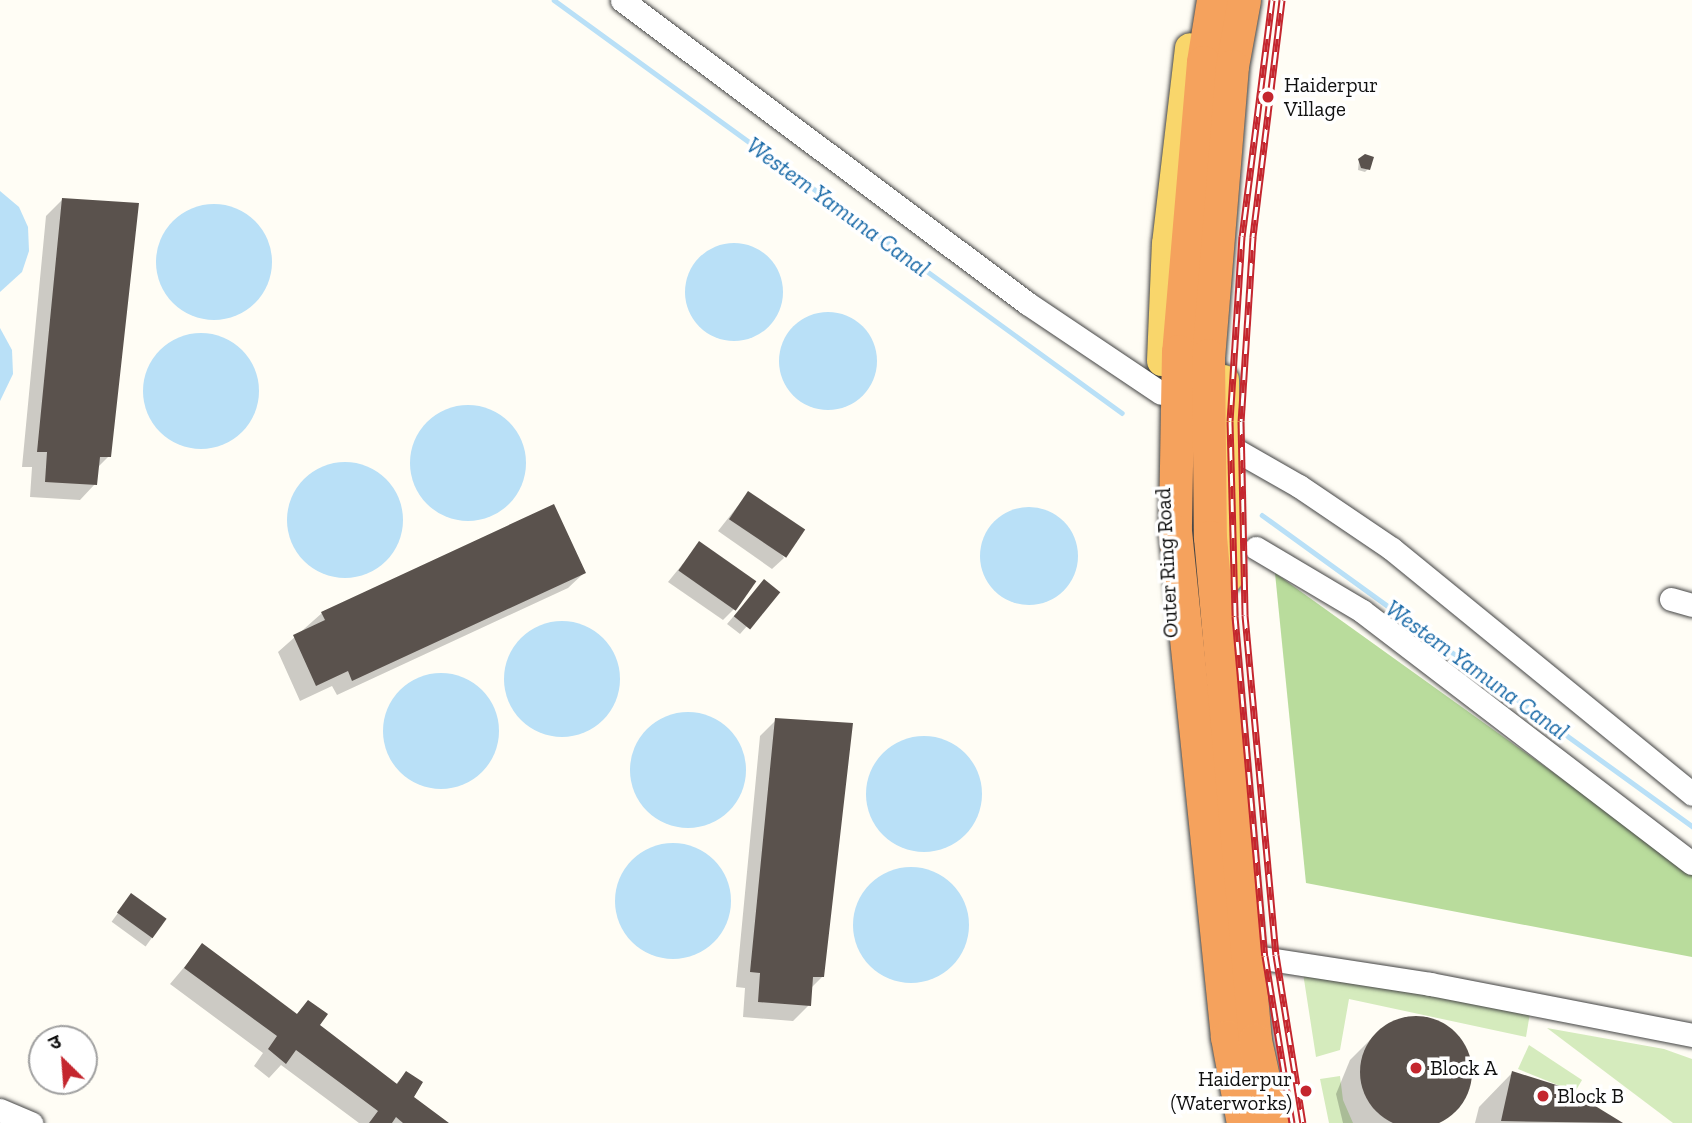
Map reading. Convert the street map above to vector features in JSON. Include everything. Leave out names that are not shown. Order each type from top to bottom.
[{"type":"highway","name":"Outer Ring Road","points":[[1213,0],[1202,62],[1178,351],[1175,531],[1227,1037],[1243,1123]]},
{"type":"highway","points":[[1244,0],[1232,66],[1208,355],[1210,537],[1255,1040],[1273,1123]]},
{"type":"main road","name":"Outer Ring Road","points":[[1198,0],[1169,231],[1161,393],[1166,600],[1214,1034],[1233,1123]]},
{"type":"main road","points":[[1256,0],[1232,156],[1224,312],[1231,639],[1256,957],[1282,1123]]},
{"type":"street","points":[[622,0],[922,226],[1161,393]]},
{"type":"street","points":[[1227,445],[1299,486],[1392,549],[1692,794]]},
{"type":"street","points":[[1256,548],[1362,611],[1692,863]]},
{"type":"street","points":[[1256,957],[1430,984],[1692,1035]]},
{"type":"street","points":[[0,1110],[32,1123]]},
{"type":"green space","points":[[1275,573],[1692,872],[1692,957],[1306,883]]},
{"type":"green space","points":[[1303,973],[1530,1013],[1526,1037],[1349,999],[1340,1050],[1316,1057]]},
{"type":"green space","points":[[1547,1028],[1664,1049],[1692,1059],[1692,1123],[1673,1123]]},
{"type":"green space","points":[[1529,1045],[1582,1080],[1575,1092],[1518,1069]]},
{"type":"green space","points":[[1340,1076],[1343,1100],[1353,1123],[1329,1123],[1320,1079]]},
{"type":"water","points":[[0,191],[19,207],[28,227],[29,251],[22,272],[0,292]]},
{"type":"water","points":[[214,204],[236,208],[255,221],[268,240],[272,262],[268,284],[255,303],[236,316],[214,320],[192,316],[173,303],[160,284],[156,262],[160,240],[173,221],[192,208]]},
{"type":"water","points":[[734,243],[753,246],[769,257],[780,273],[783,292],[780,311],[769,327],[753,338],[734,341],[715,338],[699,327],[688,311],[685,292],[688,273],[699,257],[715,246]]},
{"type":"water","points":[[828,312],[847,315],[863,326],[874,342],[877,361],[874,380],[863,396],[847,407],[828,410],[809,407],[793,396],[782,380],[779,361],[782,342],[793,326],[809,315]]},
{"type":"water","points":[[0,328],[12,350],[13,374],[0,401]]},
{"type":"water","points":[[201,333],[223,337],[242,350],[255,369],[259,391],[255,413],[242,432],[223,445],[201,449],[179,445],[160,432],[147,413],[143,391],[147,369],[160,350],[179,337]]},
{"type":"water","points":[[468,405],[490,409],[509,422],[522,441],[526,463],[522,485],[509,504],[490,517],[468,521],[446,517],[427,504],[414,485],[410,463],[414,441],[427,422],[446,409]]},
{"type":"water","points":[[345,462],[367,466],[386,479],[399,498],[403,520],[399,542],[386,561],[367,574],[345,578],[323,574],[304,561],[291,542],[287,520],[291,498],[304,479],[323,466]]},
{"type":"water","points":[[1019,507],[1039,507],[1064,521],[1075,537],[1078,556],[1075,575],[1064,591],[1039,605],[1019,605],[1002,597],[988,583],[980,566],[980,546],[988,529],[1002,515]]},
{"type":"water","points":[[562,621],[584,625],[603,638],[616,657],[620,679],[616,701],[603,720],[584,733],[562,737],[540,733],[521,720],[508,701],[504,679],[508,657],[521,638],[540,625]]},
{"type":"water","points":[[441,673],[463,677],[482,690],[495,709],[499,731],[495,753],[482,772],[463,785],[441,789],[419,785],[400,772],[387,753],[383,731],[387,709],[400,690],[419,677]]},
{"type":"water","points":[[688,712],[710,716],[729,729],[742,748],[746,770],[742,792],[729,811],[710,824],[688,828],[666,824],[647,811],[634,792],[630,770],[634,748],[647,729],[666,716]]},
{"type":"water","points":[[924,736],[946,740],[965,753],[978,772],[982,794],[978,816],[965,835],[946,848],[924,852],[902,848],[883,835],[870,816],[866,794],[870,772],[883,753],[902,740]]},
{"type":"water","points":[[673,843],[695,847],[714,860],[727,879],[731,901],[727,923],[714,942],[695,955],[673,959],[651,955],[632,942],[619,923],[615,901],[619,879],[632,860],[651,847]]},
{"type":"water","points":[[911,867],[933,871],[952,884],[965,903],[969,925],[965,947],[952,966],[933,979],[911,983],[889,979],[870,966],[857,947],[853,925],[857,903],[870,884],[889,871]]},
{"type":"building","points":[[1365,154],[1374,157],[1370,170],[1361,168],[1358,159]]},
{"type":"building","points":[[62,198],[139,203],[111,457],[100,457],[97,485],[45,482],[47,452],[37,452]]},
{"type":"building","points":[[748,491],[805,530],[786,558],[729,519]]},
{"type":"building","points":[[554,504],[586,573],[352,681],[348,671],[316,686],[293,635],[325,620],[321,612]]},
{"type":"building","points":[[699,541],[756,581],[736,611],[678,570]]},
{"type":"building","points":[[764,579],[780,592],[750,630],[734,616]]},
{"type":"building","points":[[775,718],[853,723],[824,977],[813,977],[811,1006],[758,1002],[760,973],[750,972]]},
{"type":"building","points":[[131,893],[167,919],[152,938],[117,912]]},
{"type":"building","points":[[202,943],[297,1014],[308,1000],[328,1014],[320,1025],[397,1084],[406,1071],[423,1082],[414,1097],[449,1123],[403,1123],[396,1117],[392,1123],[369,1123],[378,1111],[296,1050],[286,1064],[268,1049],[277,1036],[184,968]]},
{"type":"building","name":"Block A","points":[[1416,1016],[1438,1020],[1456,1032],[1468,1050],[1472,1072],[1468,1094],[1456,1112],[1438,1124],[1416,1128],[1394,1124],[1376,1112],[1364,1094],[1360,1072],[1364,1050],[1376,1032],[1394,1020]]},
{"type":"building","name":"Block B","points":[[1512,1071],[1566,1088],[1623,1123],[1501,1121]]},
{"type":"waterway","name":"Western Yamuna Canal","points":[[554,0],[1122,413]]},
{"type":"waterway","name":"Western Yamuna Canal","points":[[1262,515],[1692,826]]},
{"type":"railway","points":[[1272,0],[1242,236],[1230,421],[1235,616],[1265,956],[1292,1123]]},
{"type":"railway","points":[[1282,0],[1253,237],[1241,421],[1245,615],[1276,955],[1303,1123]]},
{"type":"place","name":"Haiderpur Village","points":[[1268,97]]},
{"type":"place","name":"Block A","points":[[1416,1068]]},
{"type":"place","name":"Haiderpur (Waterworks)","points":[[1306,1091]]},
{"type":"place","name":"Block B","points":[[1543,1096]]}]
